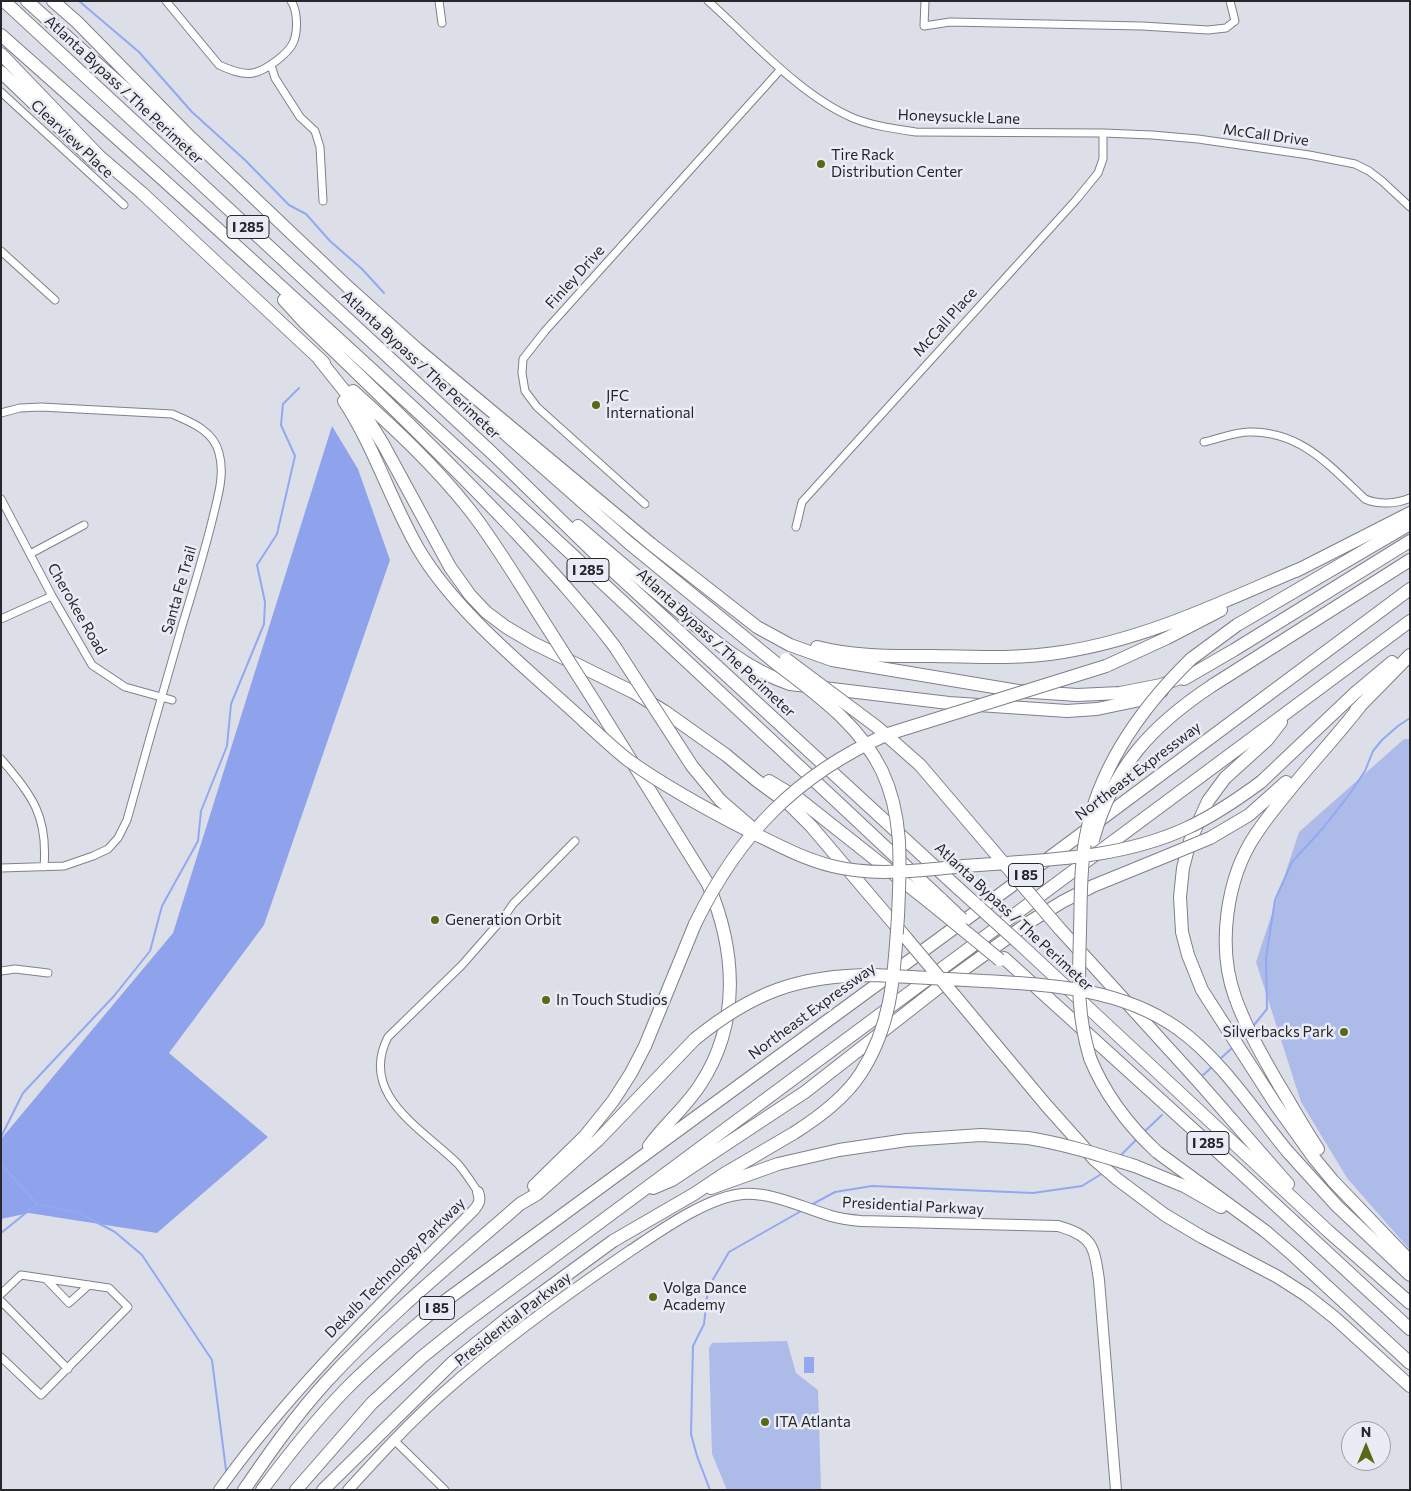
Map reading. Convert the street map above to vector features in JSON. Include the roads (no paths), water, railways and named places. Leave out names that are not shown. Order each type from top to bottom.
[{"type":"highway","name":"Atlanta Bypass / The Perimeter","points":[[4,1],[492,453],[610,568],[1328,1230],[1410,1303]]},
{"type":"highway","points":[[27,1],[224,176],[284,226]]},
{"type":"highway","points":[[53,1],[77,22],[186,133],[349,288],[417,349],[651,544],[757,628],[809,653],[864,666],[1018,692],[1076,695],[1120,693],[1161,685],[1191,674]]},
{"type":"highway","name":"I 285","points":[[1,34],[232,242],[694,667],[938,903],[1239,1170],[1410,1329]]},
{"type":"highway","points":[[1,54],[99,156],[421,455],[469,508],[496,546],[708,884],[718,908],[730,959],[731,986],[726,1024],[712,1063],[700,1085],[684,1106],[660,1131],[640,1158]]},
{"type":"highway","points":[[1,72],[101,168],[142,194]]},
{"type":"highway","points":[[232,242],[305,323],[450,463],[586,608],[615,647],[692,766],[720,800],[766,839]]},
{"type":"highway","points":[[290,332],[323,372],[358,422],[400,513],[420,551],[435,573],[476,622],[622,755],[657,779],[710,811],[787,850],[834,867],[862,871],[903,871],[1081,856],[1139,845],[1187,828],[1215,813],[1261,782],[1355,693],[1410,649]]},
{"type":"highway","points":[[323,1490],[452,1363],[509,1317],[613,1241],[694,1194],[822,1115],[842,1096],[860,1074],[872,1053],[884,1024],[891,996],[896,951],[900,844],[897,818],[891,793],[882,771],[870,750],[851,726],[839,712],[717,608],[684,586],[629,543],[498,428],[417,349]]},
{"type":"highway","points":[[319,359],[370,423],[450,567],[470,595],[486,612],[506,627],[533,643],[633,692],[664,711],[726,755],[799,799],[938,903]]},
{"type":"highway","points":[[492,453],[715,642],[752,668],[790,684],[949,703],[1067,711],[1097,709],[1145,698],[1169,688],[1234,650],[1410,541]]},
{"type":"highway","points":[[520,1204],[528,1191],[585,1136],[613,1101],[631,1073],[645,1046],[694,924],[710,892],[729,862],[755,829],[787,797],[823,769],[863,745],[888,734],[1106,666],[1167,638],[1410,513]]},
{"type":"highway","points":[[1410,524],[1237,625],[1191,659],[1141,715],[1105,776],[1090,817],[1082,864],[1078,994],[1083,1036],[1095,1071],[1122,1115],[1141,1137],[1157,1152],[1265,1231],[1410,1363]]},
{"type":"highway","points":[[1080,934],[1091,848],[1107,799],[1120,772],[1154,730],[1193,698],[1410,560]]},
{"type":"highway","points":[[726,602],[797,642],[841,653],[881,656],[996,657],[1044,655],[1107,643],[1140,634],[1169,624],[1302,568]]},
{"type":"highway","name":"Northeast Expressway","points":[[262,1490],[292,1450],[345,1390],[407,1333],[452,1296],[1010,887],[1410,589]]},
{"type":"highway","name":"I 85","points":[[296,1490],[372,1403],[422,1357],[635,1196],[1410,621]]},
{"type":"highway","points":[[635,1196],[672,1180],[805,1092],[938,988],[1062,902],[1093,886],[1210,838],[1249,815],[1272,796],[1410,655]]},
{"type":"highway","points":[[781,662],[877,727],[920,765],[1059,928],[1328,1230]]},
{"type":"highway","points":[[1361,705],[1283,797],[1255,835],[1245,853],[1237,872],[1226,911],[1226,955],[1234,996],[1264,1060],[1312,1140],[1371,1219]]},
{"type":"highway","points":[[1291,709],[1267,740],[1225,778],[1208,801],[1200,816],[1190,840],[1183,868],[1180,897],[1182,932],[1188,955],[1202,990],[1276,1105],[1333,1181],[1410,1260]]},
{"type":"highway","points":[[726,755],[790,805],[811,826],[1095,1160],[1165,1215],[1278,1277],[1306,1295],[1336,1318],[1410,1386]]},
{"type":"highway","points":[[244,1490],[279,1439],[327,1381],[382,1326],[520,1204],[537,1194],[598,1140],[695,1039],[750,1000],[786,986],[822,978],[874,975],[1038,984],[1068,987],[1114,997],[1144,1008],[1177,1028],[1218,1066],[1288,1152],[1337,1206],[1410,1275]]},
{"type":"highway","points":[[694,1194],[778,1164],[839,1150],[907,1140],[962,1136],[981,1135],[1028,1138],[1094,1153],[1135,1166],[1184,1186],[1218,1205],[1293,1255]]},
{"type":"street","points":[[166,1],[220,65],[234,71],[252,73],[264,70],[271,65],[293,43],[297,22],[291,1]]},
{"type":"street","points":[[439,1],[442,23]]},
{"type":"street","name":"Honeysuckle Lane","points":[[708,1],[809,92],[839,111],[855,118],[891,129],[916,132],[1103,133]]},
{"type":"street","points":[[925,1],[924,26],[950,22],[1142,26],[1208,30],[1226,28],[1235,21],[1230,1]]},
{"type":"street","points":[[271,65],[275,78],[300,117],[315,131],[320,147],[322,200]]},
{"type":"street","name":"Finley Drive","points":[[645,504],[537,406],[525,391],[522,373],[523,359],[552,324],[781,68]]},
{"type":"street","name":"Clearview Place","points":[[1,92],[124,205]]},
{"type":"street","name":"McCall Drive","points":[[1103,133],[1198,139],[1309,155],[1355,164],[1382,181],[1410,207]]},
{"type":"street","name":"McCall Place","points":[[796,526],[802,502],[1076,200],[1098,173],[1103,159],[1103,133]]},
{"type":"street","points":[[1,252],[55,300]]},
{"type":"street","name":"Santa Fe Trail","points":[[1,413],[20,408],[41,406],[172,414],[190,421],[205,431],[215,441],[220,454],[222,469],[220,490],[208,541],[126,820],[118,838],[108,849],[64,866],[1,868]]},
{"type":"street","points":[[1204,442],[1248,432],[1287,438],[1318,455],[1365,499],[1373,502],[1393,503],[1410,498]]},
{"type":"street","name":"Cherokee Road","points":[[1,499],[52,596],[92,665],[125,687],[172,700]]},
{"type":"street","points":[[30,554],[84,525]]},
{"type":"street","points":[[1,619],[52,596]]},
{"type":"street","points":[[1,759],[34,801],[44,831],[44,868]]},
{"type":"street","name":"Dekalb Technology Parkway","points":[[219,1490],[244,1454],[324,1362],[479,1204],[478,1192],[459,1166],[407,1120],[390,1099],[380,1077],[379,1060],[388,1038],[462,965],[513,904],[574,841]]},
{"type":"street","points":[[1,971],[15,969],[48,973]]},
{"type":"street","name":"Presidential Parkway","points":[[348,1490],[394,1440],[443,1393],[489,1354],[586,1280],[692,1212],[725,1197],[756,1194],[791,1202],[843,1219],[1058,1226],[1076,1232],[1087,1240],[1096,1255],[1099,1280],[1116,1490]]},
{"type":"street","points":[[1,1294],[21,1275],[110,1288],[128,1306],[41,1395],[1,1357]]},
{"type":"street","points":[[46,1279],[69,1302],[89,1285]]},
{"type":"street","points":[[1,1300],[68,1368]]},
{"type":"street","points":[[394,1440],[445,1490]]},
{"type":"waterway","points":[[79,1],[139,52],[192,112],[245,160],[289,205],[306,214],[330,241],[362,269],[384,293]]},
{"type":"waterway","points":[[1,1137],[23,1093],[114,996],[150,951],[162,906],[198,841],[201,811],[227,746],[231,704],[264,624],[265,602],[257,565],[277,534],[295,456],[281,425],[283,404],[299,388]]},
{"type":"waterway","points":[[1254,1025],[1267,1009],[1266,958],[1275,900],[1292,862],[1323,828],[1349,795],[1365,771],[1373,751],[1382,740],[1410,718]]},
{"type":"waterway","points":[[1242,1038],[1246,1034]]},
{"type":"waterway","points":[[1220,1059],[1231,1049]]},
{"type":"waterway","points":[[1200,1078],[1213,1066]]},
{"type":"waterway","points":[[1144,1132],[1162,1115]]},
{"type":"waterway","points":[[1119,1157],[1137,1139]]},
{"type":"waterway","points":[[1,1164],[37,1204],[79,1213],[115,1232],[142,1255],[212,1360],[226,1470]]},
{"type":"waterway","points":[[811,1205],[835,1192],[872,1186],[1033,1193],[1082,1186],[1103,1173]]},
{"type":"waterway","points":[[1,1233],[37,1204]]},
{"type":"waterway","points":[[710,1490],[691,1434],[693,1346],[704,1324],[708,1288],[729,1252],[803,1210]]},
{"type":"place","name":"Tire Rack Distribution Center","points":[[821,164]]},
{"type":"place","name":"JFC International","points":[[596,405]]},
{"type":"place","name":"Generation Orbit","points":[[435,920]]},
{"type":"place","name":"In Touch Studios","points":[[546,1000]]},
{"type":"place","name":"Silverbacks Park","points":[[1344,1032]]},
{"type":"place","name":"Volga Dance Academy","points":[[653,1297]]},
{"type":"place","name":"ITA Atlanta","points":[[765,1422]]}]
